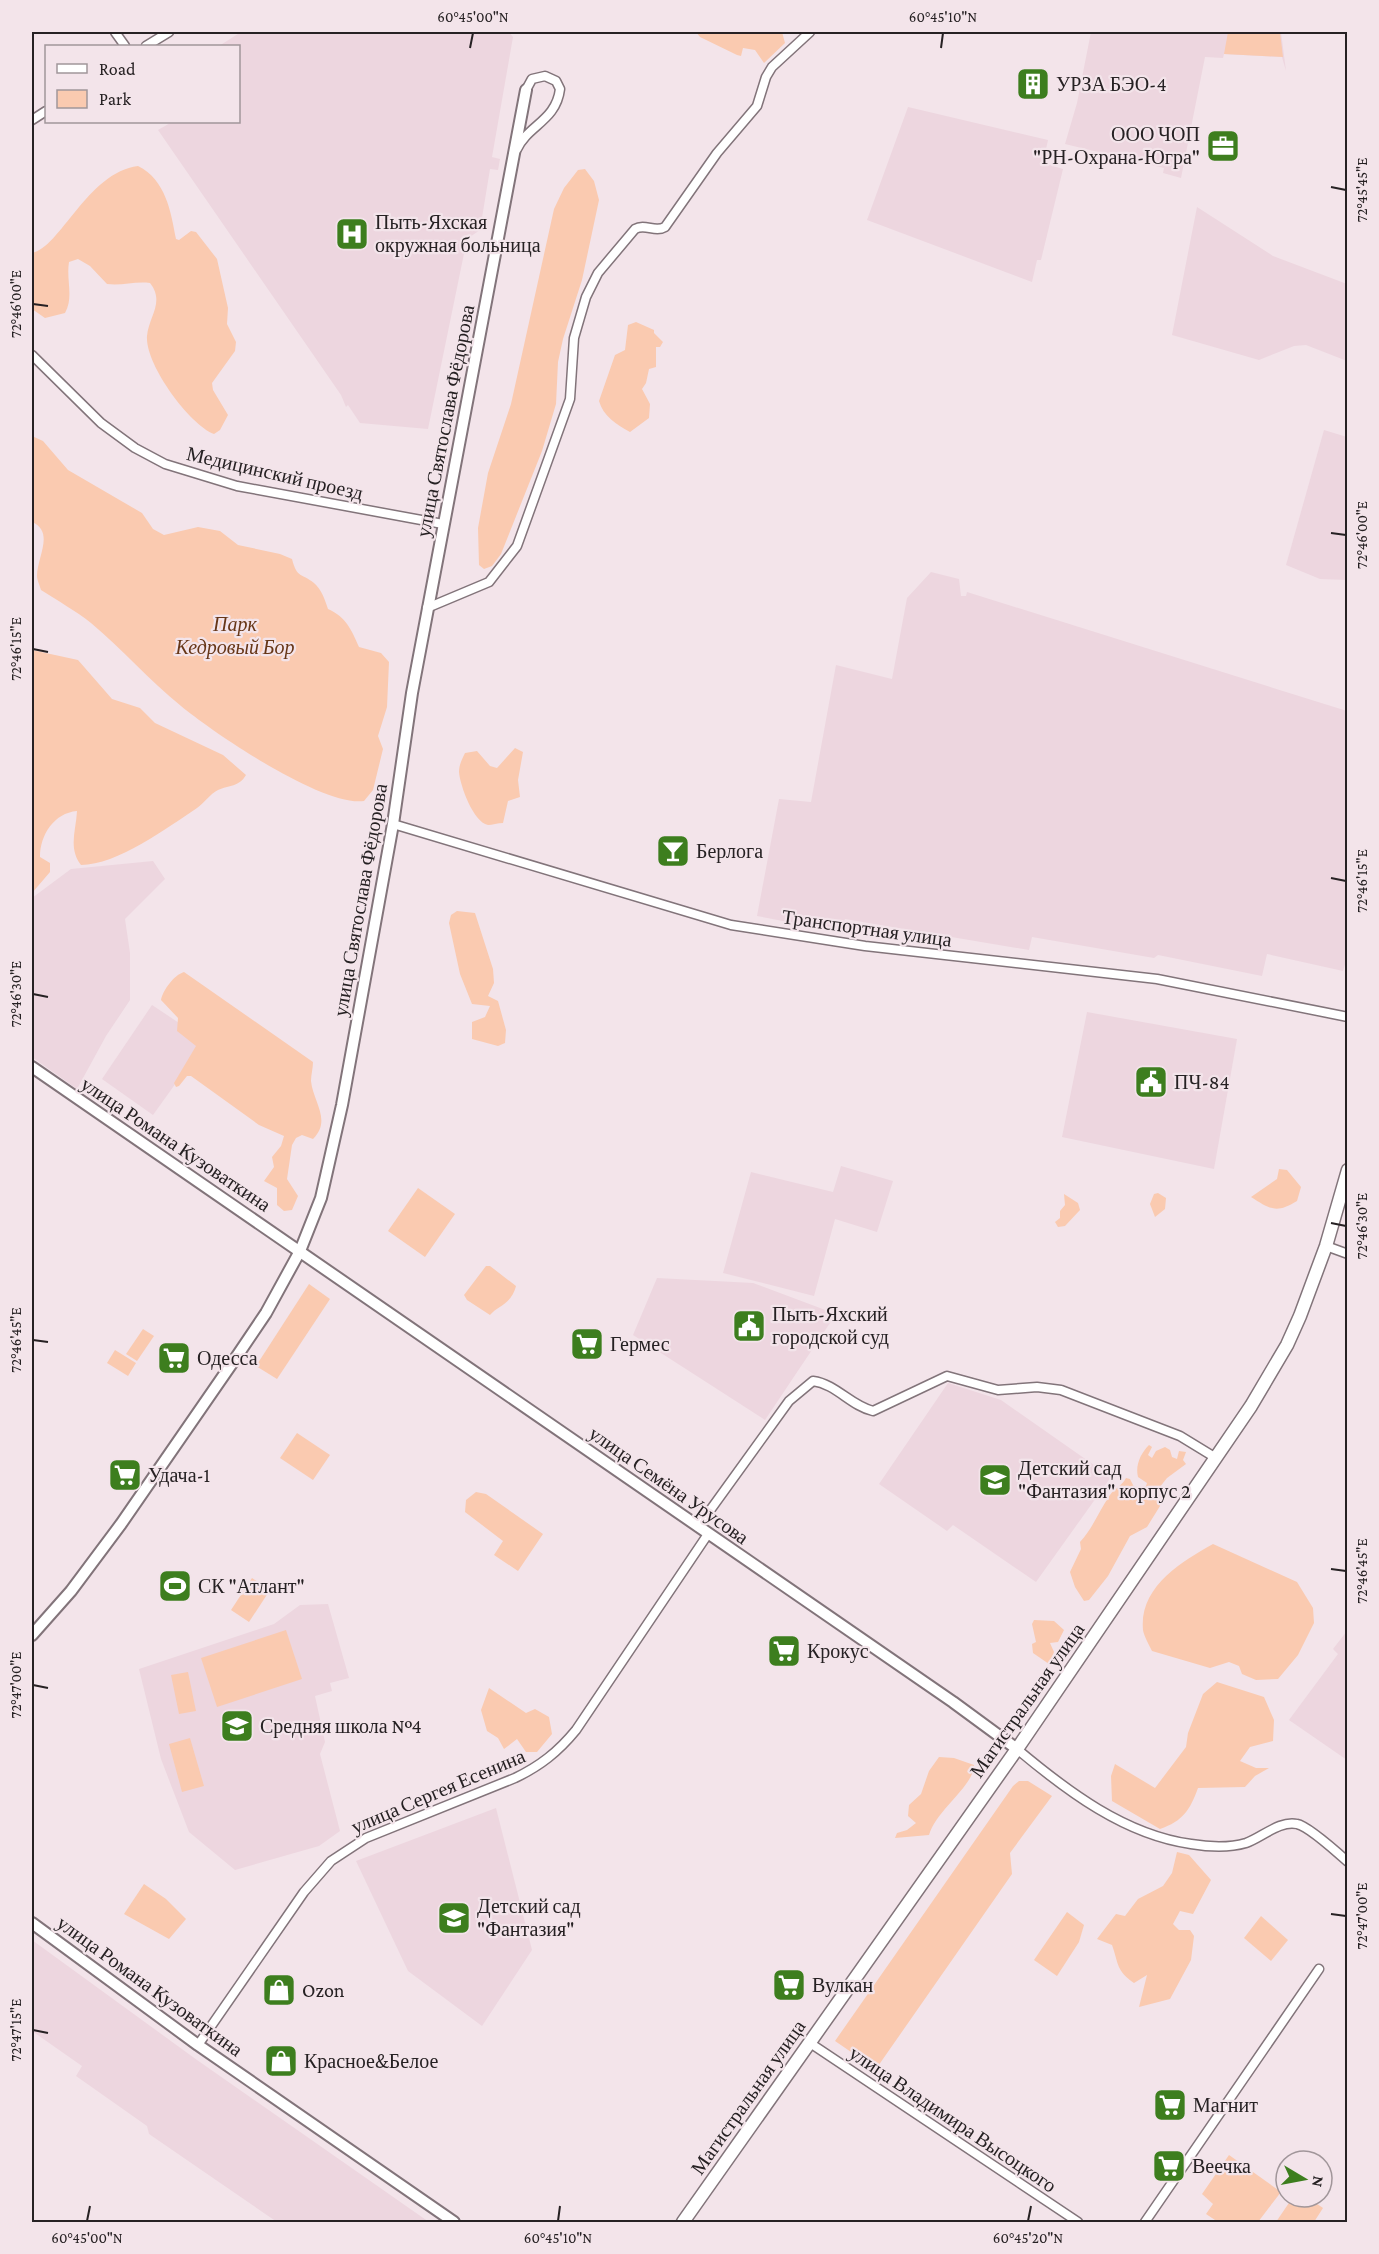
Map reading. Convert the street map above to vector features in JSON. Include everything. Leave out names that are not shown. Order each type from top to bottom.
[{"type":"main road","name":"Магистральная улица","points":[[683,2223],[1017,1749],[1216,1458],[1287,1345],[1326,1246],[1347,1170]]},
{"type":"street","points":[[115,32],[124,45]]},
{"type":"street","points":[[148,45],[169,32]]},
{"type":"street","points":[[427,608],[489,582],[517,546],[570,399],[571,357],[576,329],[586,297],[598,273],[638,227],[659,230],[665,227],[717,153],[758,106],[766,77],[772,67],[810,32]]},
{"type":"street","points":[[515,152],[522,140],[550,114],[560,88],[556,81],[545,76],[532,80],[526,90]]},
{"type":"street","name":"улица Святослава Фёдорова","points":[[32,1635],[71,1591],[121,1524],[266,1313],[311,1227],[327,1176],[393,824],[427,608],[526,90]]},
{"type":"street","points":[[32,120],[45,112]]},
{"type":"street","name":"Медицинский проезд","points":[[32,355],[101,423],[135,448],[173,467],[237,486],[443,524]]},
{"type":"street","name":"Транспортная улица","points":[[393,824],[731,925],[865,946],[1146,978],[1347,1017]]},
{"type":"street","name":"улица Романа Кузоваткина","points":[[32,1067],[300,1251]]},
{"type":"street","points":[[1326,1246],[1347,1254]]},
{"type":"street","name":"улица Семёна Урусова","points":[[300,1251],[953,1702],[1017,1749]]},
{"type":"street","points":[[698,1527],[789,1401],[813,1381],[823,1383],[865,1409],[873,1411],[947,1376],[998,1390],[1054,1388],[1180,1436],[1216,1458]]},
{"type":"street","name":"улица Сергея Есенина","points":[[198,2045],[304,1892],[343,1851],[366,1838],[515,1778],[539,1766],[557,1751],[582,1721],[708,1534]]},
{"type":"street","points":[[1017,1749],[1068,1790],[1125,1823],[1151,1834],[1189,1844],[1227,1846],[1251,1841],[1284,1825],[1294,1823],[1304,1827],[1347,1862]]},
{"type":"street","name":"улица Романа Кузоваткина","points":[[32,1923],[198,2045],[454,2223]]},
{"type":"street","points":[[1145,2223],[1319,1969]]},
{"type":"street","name":"улица Владимира Высоцкого","points":[[810,2043],[1078,2223]]},
{"type":"shaded area","name":"Пыть-Яхская окружная больница","points":[[241,32],[509,32],[513,37],[492,157],[500,159],[498,170],[490,169],[480,230],[467,239],[428,429],[360,423],[348,405],[346,407],[341,395],[158,130],[170,123],[240,123],[240,45],[221,45]]},
{"type":"shaded area","points":[[1091,32],[1281,32],[1286,71],[1282,57],[1224,54],[1223,58],[1205,57],[1181,178],[1163,173],[1164,168],[1065,144],[1077,103]]},
{"type":"shaded area","points":[[908,107],[1048,140],[1043,163],[1063,169],[1041,260],[1037,260],[1032,282],[867,220]]},
{"type":"shaded area","points":[[1197,207],[1273,256],[1347,284],[1347,361],[1306,345],[1294,346],[1259,360],[1172,335]]},
{"type":"shaded area","points":[[1324,430],[1347,437],[1347,580],[1320,579],[1286,565]]},
{"type":"shaded area","points":[[931,572],[959,579],[961,596],[966,596],[967,592],[1347,711],[1348,955],[1343,971],[1267,954],[1262,976],[1158,955],[1154,958],[1032,937],[1029,950],[845,919],[840,932],[757,916],[779,799],[811,802],[836,665],[892,679],[907,598]]},
{"type":"shaded area","points":[[153,861],[165,879],[125,919],[130,953],[130,1000],[106,1036],[77,1089],[32,1057],[32,898],[71,869]]},
{"type":"shaded area","points":[[152,1005],[206,1041],[153,1115],[102,1079]]},
{"type":"shaded area","name":"ПЧ-84","points":[[1087,1012],[1237,1039],[1214,1169],[1062,1137]]},
{"type":"shaded area","points":[[841,1166],[893,1181],[877,1232],[835,1219],[814,1296],[723,1273],[751,1172],[833,1192]]},
{"type":"shaded area","points":[[657,1278],[753,1283],[836,1314],[765,1420],[633,1335]]},
{"type":"shaded area","name":"Детский сад \"Фантазия\" корпус 2","points":[[948,1383],[1001,1400],[1111,1477],[1036,1582],[953,1525],[947,1531],[879,1484]]},
{"type":"shaded area","name":"Средняя школа №4","points":[[328,1604],[349,1678],[330,1683],[332,1691],[315,1696],[325,1742],[320,1754],[340,1831],[319,1846],[235,1870],[189,1832],[161,1759],[139,1669],[274,1624],[300,1605]]},
{"type":"shaded area","points":[[1347,1631],[1347,1760],[1289,1720],[1338,1654],[1333,1649]]},
{"type":"shaded area","name":"Детский сад \"Фантазия\"","points":[[496,1808],[532,1950],[482,2026],[408,1971],[356,1861]]},
{"type":"shaded area","points":[[32,1940],[197,2060],[429,2222],[277,2222],[149,2134],[147,2126],[76,2076],[82,2066],[32,2031]]},
{"type":"green space","points":[[696,32],[782,32],[785,43],[764,63],[755,50],[743,48],[741,56],[737,55],[700,37]]},
{"type":"green space","points":[[1228,32],[1280,32],[1283,57],[1224,54]]},
{"type":"green space","points":[[138,166],[147,172],[161,188],[169,208],[176,239],[179,240],[191,231],[196,232],[217,259],[228,308],[227,324],[236,342],[235,351],[212,383],[213,390],[228,415],[220,430],[214,434],[204,428],[181,406],[153,362],[147,336],[155,309],[156,296],[150,283],[107,284],[90,266],[78,259],[69,262],[69,301],[65,313],[45,318],[32,309],[32,253],[43,248],[53,238],[104,181],[120,171]]},
{"type":"green space","points":[[585,169],[594,181],[599,200],[582,280],[558,362],[556,404],[542,451],[501,554],[492,566],[484,569],[479,565],[478,528],[488,473],[511,404],[554,209],[564,188],[578,170]]},
{"type":"green space","points":[[636,322],[654,330],[663,342],[660,347],[656,347],[656,367],[649,369],[642,389],[650,404],[649,418],[630,432],[607,416],[599,401],[615,355],[625,350],[628,325]]},
{"type":"green space","name":"Парк Кедровый Бор","points":[[32,436],[43,441],[68,470],[142,513],[153,529],[164,535],[198,527],[220,531],[238,545],[280,554],[292,559],[298,573],[319,589],[328,609],[347,624],[359,647],[381,653],[389,662],[387,707],[378,736],[383,749],[373,790],[364,801],[346,800],[323,793],[270,766],[218,734],[158,686],[91,623],[41,590],[37,576],[44,538],[39,526],[32,522]]},
{"type":"green space","points":[[32,650],[78,660],[112,699],[140,708],[155,723],[223,755],[246,775],[237,784],[215,792],[197,808],[157,835],[126,852],[95,863],[81,865],[77,859],[74,839],[77,811],[62,816],[50,826],[41,849],[40,857],[50,863],[50,872],[32,893]]},
{"type":"green space","points":[[515,748],[523,752],[518,780],[520,797],[508,801],[503,823],[488,825],[477,817],[468,802],[460,778],[461,762],[465,753],[477,751],[490,766],[497,768]]},
{"type":"green space","points":[[457,911],[475,913],[493,969],[494,983],[488,996],[498,1001],[506,1030],[505,1043],[498,1046],[472,1039],[472,1022],[485,1017],[490,1006],[472,1004],[460,974],[449,923],[451,915]]},
{"type":"green space","points":[[184,972],[313,1062],[312,1089],[320,1111],[321,1125],[313,1139],[302,1135],[296,1138],[292,1145],[287,1179],[298,1196],[292,1210],[284,1211],[277,1205],[277,1188],[264,1181],[274,1167],[272,1157],[281,1146],[284,1136],[259,1125],[191,1076],[187,1076],[179,1086],[176,1087],[174,1083],[196,1046],[177,1031],[178,1018],[161,1000],[169,983]]},
{"type":"green space","points":[[1279,1169],[1287,1170],[1301,1187],[1297,1201],[1278,1209],[1263,1205],[1251,1197],[1277,1179]]},
{"type":"green space","points":[[418,1188],[455,1214],[425,1257],[388,1231]]},
{"type":"green space","points":[[1158,1193],[1166,1198],[1165,1209],[1155,1217],[1150,1204],[1154,1194]]},
{"type":"green space","points":[[1064,1194],[1078,1203],[1080,1210],[1065,1226],[1058,1227],[1055,1222],[1060,1218],[1060,1211],[1065,1205]]},
{"type":"green space","points":[[486,1266],[490,1266],[516,1286],[508,1301],[490,1315],[467,1300],[464,1295]]},
{"type":"green space","points":[[309,1284],[330,1299],[277,1379],[256,1366]]},
{"type":"green space","points":[[143,1329],[154,1336],[137,1361],[126,1354]]},
{"type":"green space","points":[[115,1350],[136,1363],[128,1376],[107,1363]]},
{"type":"green space","points":[[297,1433],[330,1455],[313,1480],[280,1458]]},
{"type":"green space","points":[[1149,1445],[1152,1447],[1148,1455],[1152,1458],[1156,1451],[1165,1447],[1170,1450],[1172,1457],[1177,1459],[1179,1451],[1186,1452],[1183,1460],[1186,1464],[1167,1478],[1159,1488],[1160,1506],[1147,1527],[1130,1536],[1108,1576],[1089,1600],[1084,1601],[1075,1587],[1070,1572],[1081,1549],[1080,1542],[1110,1495],[1126,1478],[1130,1479],[1134,1487],[1146,1486],[1147,1483],[1138,1477],[1137,1468],[1141,1455]]},
{"type":"green space","points":[[476,1492],[486,1494],[543,1534],[518,1571],[494,1555],[503,1541],[465,1512],[466,1500]]},
{"type":"green space","points":[[1213,1544],[1297,1582],[1313,1608],[1314,1623],[1298,1655],[1278,1679],[1256,1680],[1242,1674],[1239,1666],[1229,1662],[1210,1668],[1152,1651],[1144,1635],[1144,1615],[1155,1589],[1176,1568]]},
{"type":"green space","points":[[252,1578],[270,1590],[249,1622],[231,1610]]},
{"type":"green space","points":[[1034,1620],[1054,1621],[1064,1630],[1058,1642],[1050,1643],[1054,1652],[1049,1664],[1033,1653],[1032,1644],[1036,1642],[1032,1624]]},
{"type":"green space","points":[[286,1630],[302,1679],[217,1707],[201,1658]]},
{"type":"green space","points":[[188,1672],[196,1711],[179,1714],[171,1675]]},
{"type":"green space","points":[[1217,1682],[1264,1697],[1274,1720],[1273,1741],[1250,1747],[1240,1761],[1256,1768],[1269,1768],[1255,1776],[1245,1787],[1198,1788],[1185,1814],[1160,1829],[1112,1801],[1111,1776],[1115,1764],[1155,1788],[1186,1747],[1188,1733],[1203,1694]]},
{"type":"green space","points":[[489,1688],[526,1713],[535,1709],[549,1717],[552,1734],[537,1752],[526,1752],[517,1739],[504,1749],[498,1738],[487,1731],[481,1710]]},
{"type":"green space","points":[[190,1738],[204,1786],[182,1792],[169,1744]]},
{"type":"green space","points":[[939,1757],[954,1758],[974,1765],[968,1781],[939,1816],[929,1835],[895,1838],[897,1833],[907,1830],[916,1823],[908,1816],[909,1805],[921,1794],[929,1771]]},
{"type":"green space","points":[[1019,1781],[1028,1781],[1052,1796],[1010,1853],[1012,1874],[876,2069],[835,2041],[1013,1786]]},
{"type":"green space","points":[[1177,1852],[1189,1855],[1211,1880],[1193,1914],[1180,1911],[1173,1924],[1179,1930],[1190,1930],[1194,1936],[1191,1960],[1170,1999],[1139,2007],[1147,1975],[1134,1983],[1121,1971],[1112,1945],[1097,1939],[1116,1914],[1125,1916],[1138,1899],[1163,1886],[1172,1873]]},
{"type":"green space","points":[[144,1884],[166,1899],[186,1919],[169,1939],[124,1914]]},
{"type":"green space","points":[[1067,1912],[1084,1925],[1079,1942],[1057,1976],[1034,1960]]},
{"type":"green space","points":[[1261,1916],[1288,1940],[1271,1961],[1244,1938]]},
{"type":"green space","points":[[1229,2155],[1274,2187],[1274,2201],[1258,2222],[1218,2222],[1206,2214],[1213,2204],[1202,2194]]},
{"type":"green space","points":[[1285,2209],[1322,2209],[1314,2222],[1276,2222]]},
{"type":"place","name":"УРЗА БЭО-4","points":[[1033,84]]},
{"type":"place","name":"ООО ЧОП \"РН-Охрана-Югра\"","points":[[1223,146]]},
{"type":"place","name":"Пыть-Яхская окружная больница","points":[[352,234]]},
{"type":"place","name":"Берлога","points":[[673,851]]},
{"type":"place","name":"ПЧ-84","points":[[1151,1082]]},
{"type":"place","name":"Пыть-Яхский городской суд","points":[[749,1326]]},
{"type":"place","name":"Гермес","points":[[587,1344]]},
{"type":"place","name":"Одесса","points":[[174,1358]]},
{"type":"place","name":"Удача-1","points":[[125,1475]]},
{"type":"place","name":"Детский сад \"Фантазия\" корпус 2","points":[[995,1480]]},
{"type":"place","name":"СК \"Атлант\"","points":[[175,1586]]},
{"type":"place","name":"Крокус","points":[[784,1651]]},
{"type":"place","name":"Средняя школа №4","points":[[237,1726]]},
{"type":"place","name":"Детский сад \"Фантазия\"","points":[[454,1918]]},
{"type":"place","name":"Вулкан","points":[[789,1985]]},
{"type":"place","name":"Ozon","points":[[279,1990]]},
{"type":"place","name":"Красное&Белое","points":[[281,2061]]},
{"type":"place","name":"Магнит","points":[[1170,2105]]},
{"type":"place","name":"Веечка","points":[[1169,2166]]}]
